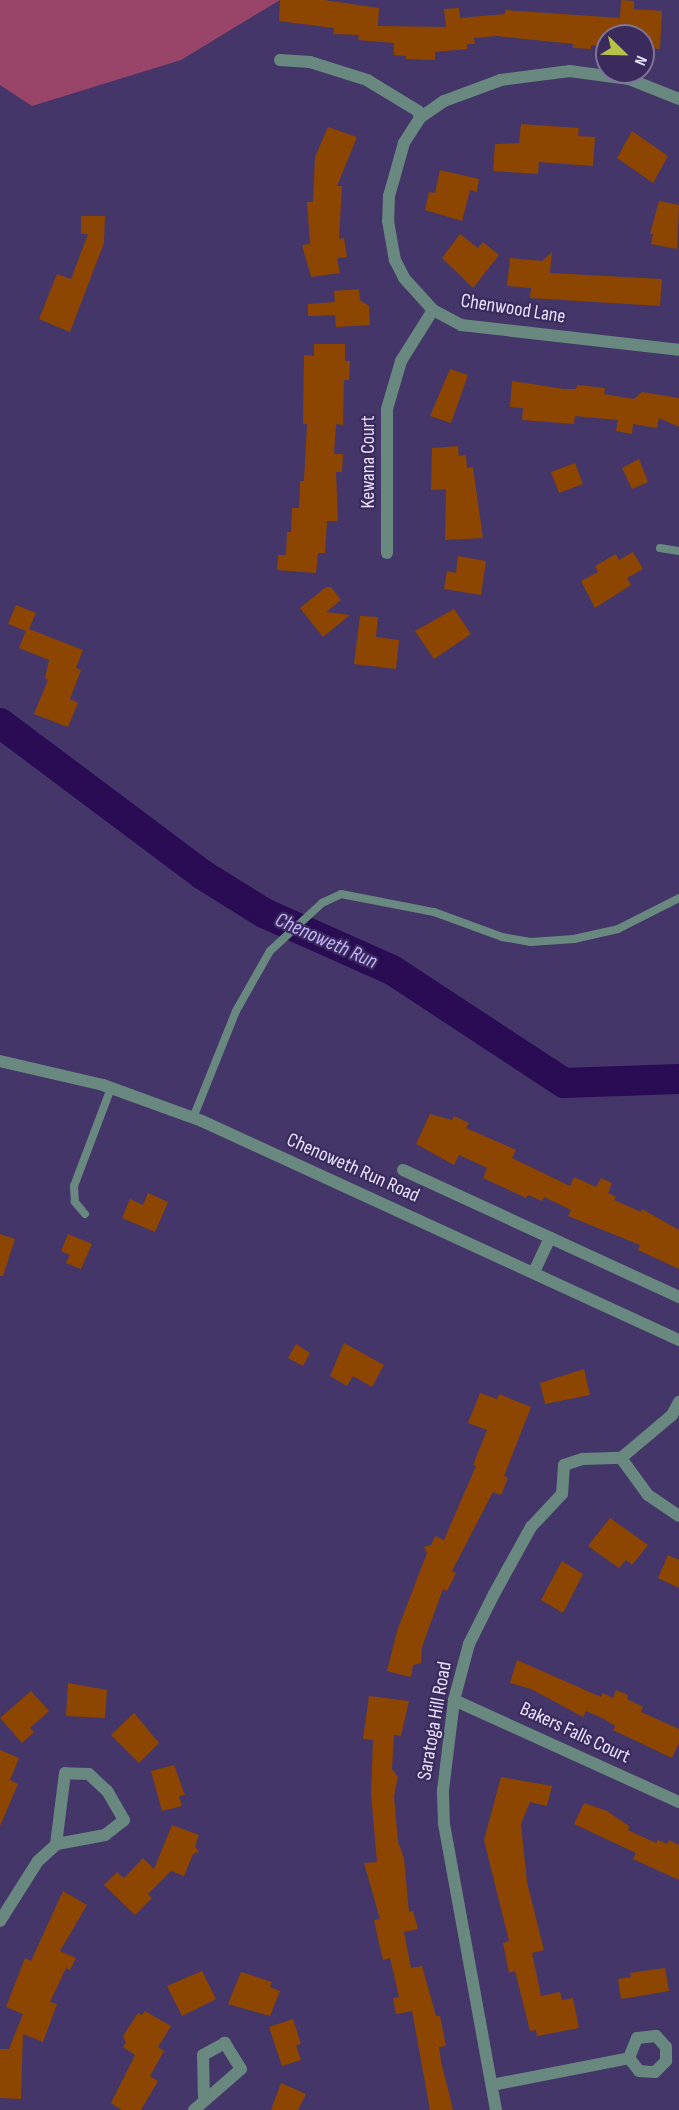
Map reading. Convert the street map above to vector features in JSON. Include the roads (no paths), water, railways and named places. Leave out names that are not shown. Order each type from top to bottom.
[{"type":"street","points":[[280,60],[310,62],[367,80],[418,111],[420,118]]},
{"type":"street","name":"Chenwood Lane","points":[[679,99],[629,79],[600,73],[535,73],[444,101],[420,118],[396,167],[388,221],[395,260],[404,278],[433,310],[461,325],[679,350]]},
{"type":"street","name":"Kewana Court","points":[[387,554],[387,409],[401,361],[433,310]]},
{"type":"street","name":"Chenoweth Run Road","points":[[0,1061],[111,1088],[193,1118],[679,1340]]},
{"type":"street","points":[[403,1170],[679,1297]]},
{"type":"street","points":[[534,1272],[550,1238]]},
{"type":"street","points":[[679,1402],[672,1415],[621,1458],[648,1496],[679,1516]]},
{"type":"street","name":"Saratoga Hill Road","points":[[496,2110],[444,1823],[443,1790],[454,1700],[469,1644],[494,1594],[531,1527],[562,1494],[564,1465],[583,1459],[621,1458]]},
{"type":"street","name":"Bakers Falls Court","points":[[454,1700],[679,1802]]},
{"type":"street","points":[[0,1921],[38,1861],[57,1844],[105,1835],[124,1820],[107,1791],[89,1774],[65,1773],[56,1844]]},
{"type":"street","points":[[194,2110],[241,2069],[225,2043],[203,2055],[204,2098]]},
{"type":"street","points":[[492,2085],[629,2058]]},
{"type":"lane","points":[[660,548],[679,551]]},
{"type":"lane","points":[[193,1118],[236,1011],[278,944],[309,915],[341,894],[368,897],[434,912],[501,937],[531,942],[574,939],[618,929],[679,898]]},
{"type":"lane","points":[[85,1214],[75,1202],[74,1186],[111,1088]]},
{"type":"waterway","name":"Chenoweth Run","points":[[0,723],[203,875],[264,913],[392,970],[564,1083],[679,1079]]}]
